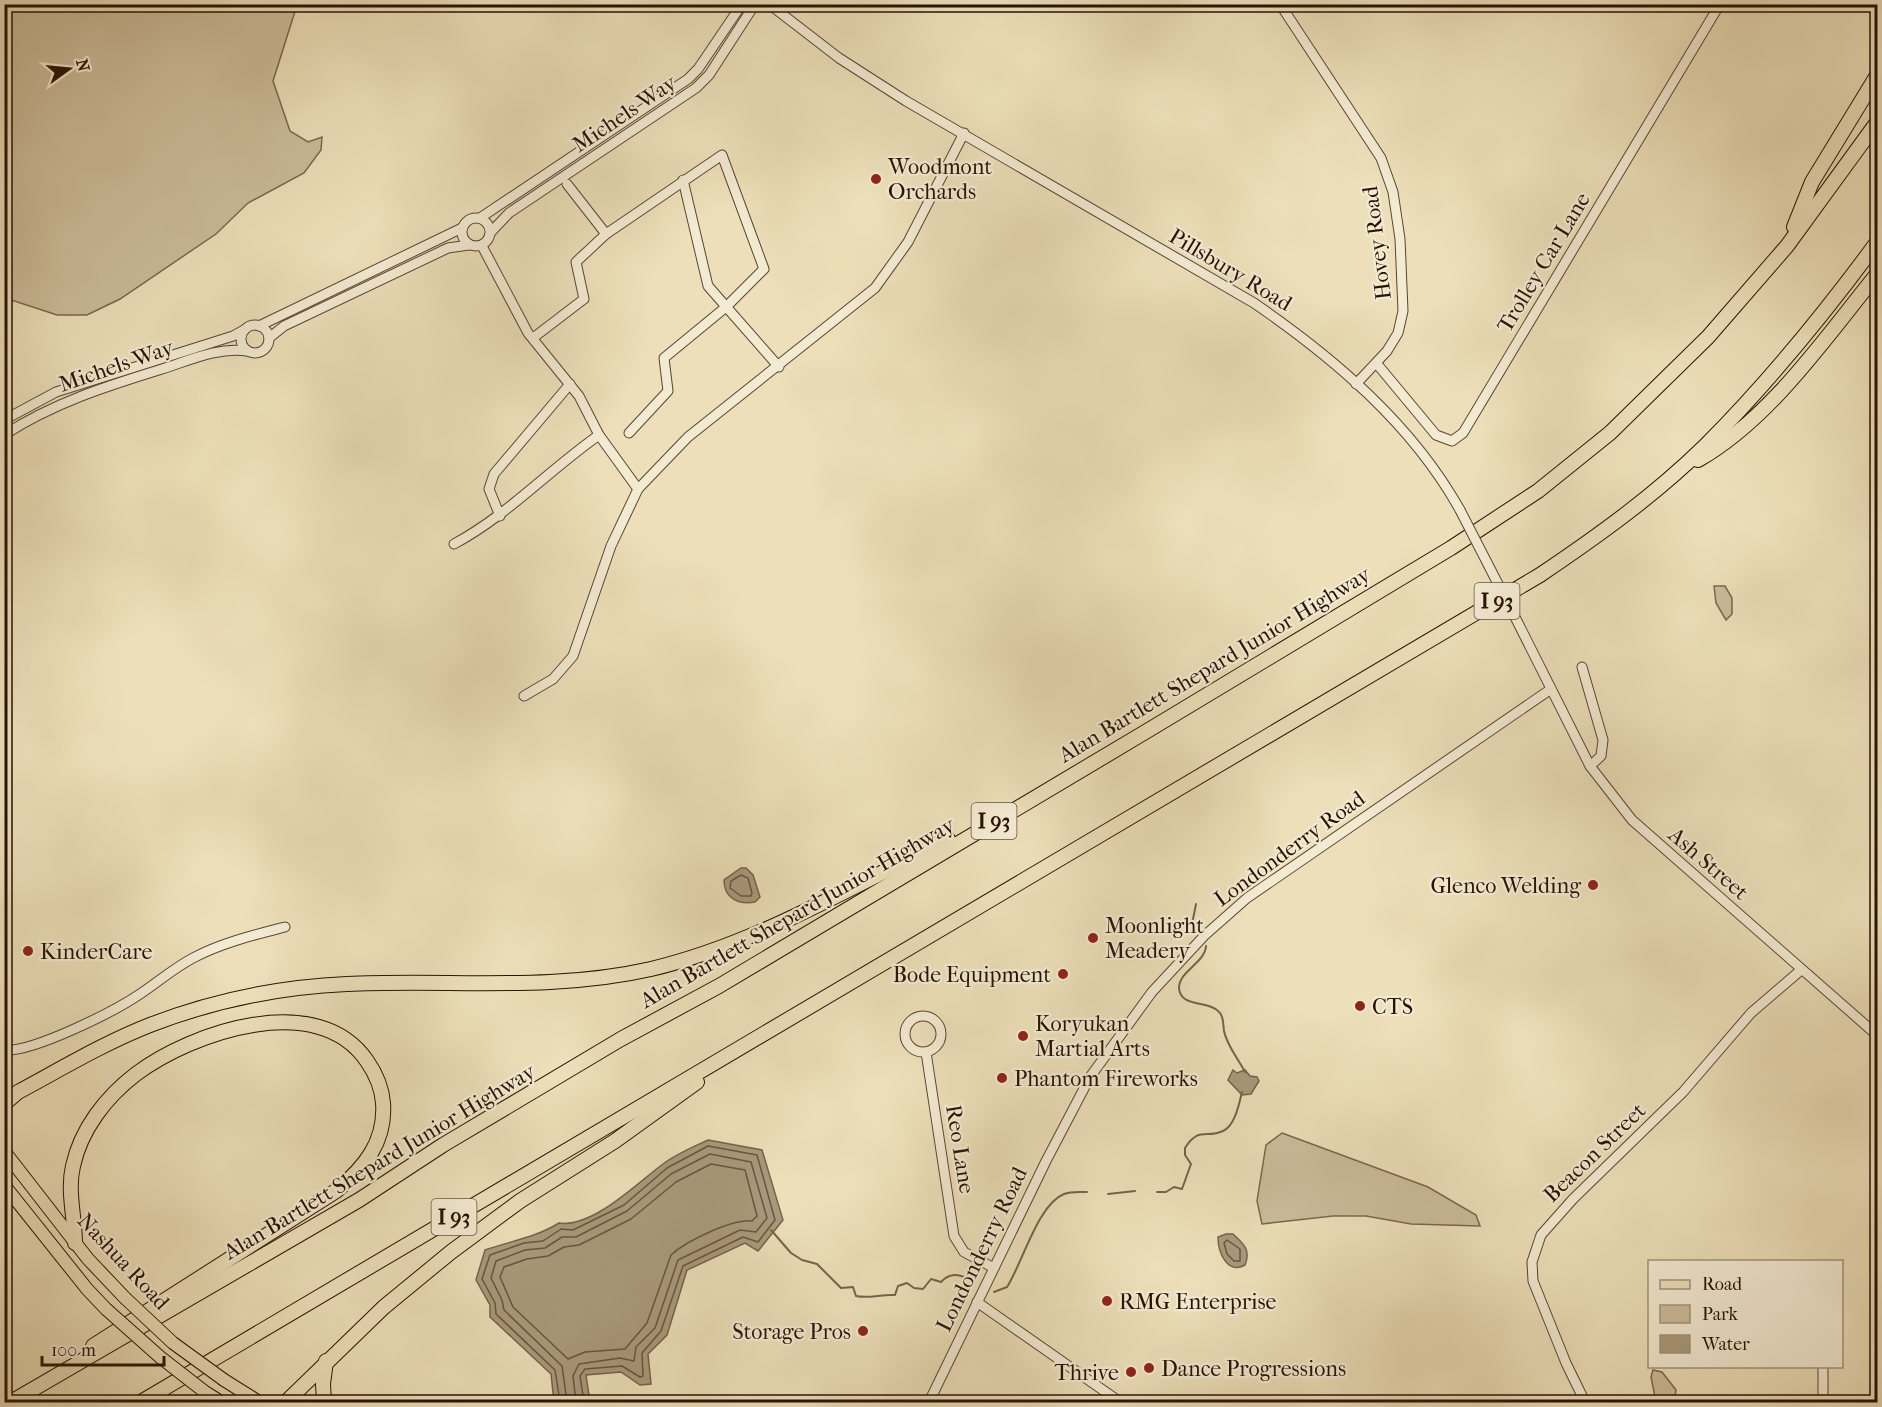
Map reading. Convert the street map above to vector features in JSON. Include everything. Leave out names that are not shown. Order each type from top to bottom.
[{"type":"highway","points":[[1787,246],[1812,182],[1878,74]]},
{"type":"highway","name":"Alan Bartlett Shepard Junior Highway","points":[[11,1402],[348,1206],[463,1133],[621,1039],[719,986],[1451,548],[1538,491],[1583,456],[1651,396],[1708,337],[1787,246],[1878,121]]},
{"type":"highway","name":"I 93","points":[[141,1402],[1124,819],[1374,676],[1540,575],[1637,505],[1704,447],[1767,380],[1848,282],[1878,241]]},
{"type":"highway","points":[[1673,474],[1712,452],[1744,427],[1788,381],[1878,273]]},
{"type":"highway","points":[[4,1104],[11,1092],[149,1025],[203,1007],[260,994],[346,984],[556,983],[595,979],[677,962],[723,948],[785,921],[1035,796]]},
{"type":"highway","points":[[33,1389],[110,1334],[351,1179],[375,1149],[383,1122],[383,1099],[370,1066],[362,1054],[342,1036],[310,1025],[284,1022],[247,1026],[206,1038],[151,1064],[108,1100],[92,1120],[81,1142],[70,1179],[75,1243]]},
{"type":"highway","points":[[286,1402],[384,1307],[451,1252],[520,1201],[615,1141],[768,1031]]},
{"type":"highway","points":[[324,1402],[323,1384],[326,1362]]},
{"type":"main road","name":"Nashua Road","points":[[4,1151],[75,1243],[125,1298],[173,1343],[259,1402]]},
{"type":"main road","name":"Nashua Road","points":[[4,1185],[87,1289],[106,1309],[205,1392],[221,1402]]},
{"type":"street","name":"Michels Way","points":[[480,218],[688,79],[698,69],[742,4]]},
{"type":"street","name":"Michels Way","points":[[491,232],[509,213],[696,88],[714,68],[755,4]]},
{"type":"street","name":"Pillsbury Road","points":[[769,4],[839,58],[1254,303],[1323,353],[1424,454],[1460,510],[1551,689]]},
{"type":"street","name":"Hovey Road","points":[[1280,4],[1381,158],[1394,192],[1400,239],[1403,311],[1398,333],[1377,364],[1356,384]]},
{"type":"street","name":"Trolley Car Lane","points":[[1377,364],[1436,435],[1452,441],[1463,433],[1720,4]]},
{"type":"street","points":[[524,696],[553,679],[573,656],[611,546],[638,489],[671,452],[875,288],[897,260],[964,133]]},
{"type":"street","points":[[532,338],[584,299],[576,262],[606,234],[722,155],[764,269],[726,307],[664,358],[668,391],[629,433]]},
{"type":"street","points":[[683,180],[708,286],[779,366]]},
{"type":"street","points":[[567,184],[606,234]]},
{"type":"street","points":[[480,218],[488,223],[491,232],[489,240],[482,246],[454,246],[441,251],[284,326],[269,338],[264,350],[256,353],[247,351],[241,344],[244,330],[251,326],[259,326],[462,228],[470,219],[480,218]]},
{"type":"street","points":[[462,228],[463,239],[469,245]]},
{"type":"street","points":[[482,246],[515,312],[532,338],[570,384],[585,406],[599,435],[638,489]]},
{"type":"street","points":[[259,326],[266,330],[269,338]]},
{"type":"street","name":"Michels Way","points":[[4,420],[56,392],[233,336],[244,330]]},
{"type":"street","name":"Michels Way","points":[[4,435],[52,408],[106,387],[223,350],[247,351]]},
{"type":"street","points":[[500,516],[489,489],[494,474],[570,384]]},
{"type":"street","points":[[454,544],[500,516],[599,435]]},
{"type":"street","points":[[1582,667],[1603,740],[1601,756],[1590,766]]},
{"type":"street","name":"Ash Street","points":[[1551,689],[1590,766],[1607,790],[1645,833],[1878,1036]]},
{"type":"street","name":"Londonderry Road","points":[[928,1402],[1090,1077],[1128,1022],[1177,963],[1232,910],[1282,872],[1551,689]]},
{"type":"street","points":[[4,1050],[38,1044],[107,1012],[139,995],[182,964],[211,950],[285,927]]},
{"type":"street","name":"Beacon Street","points":[[1585,1402],[1535,1290],[1532,1262],[1537,1243],[1553,1220],[1676,1099],[1751,1013],[1801,970]]},
{"type":"street","points":[[918,1016],[930,1017],[941,1030],[940,1041],[926,1052],[914,1050],[906,1041],[908,1023],[918,1016]]},
{"type":"street","name":"Reo Lane","points":[[926,1052],[954,1236],[964,1252],[994,1268]]},
{"type":"street","points":[[977,1302],[1120,1402]]},
{"type":"street","points":[[1823,1368],[1823,1402]]},
{"type":"green space","points":[[5,4],[297,5],[273,81],[290,131],[308,142],[322,137],[321,150],[304,173],[248,203],[216,234],[120,299],[87,315],[57,315],[5,298]]},
{"type":"green space","points":[[1714,586],[1725,586],[1732,598],[1732,614],[1726,620],[1716,603]]},
{"type":"green space","points":[[1282,1133],[1428,1187],[1476,1215],[1480,1226],[1411,1224],[1366,1216],[1333,1216],[1262,1224],[1257,1201],[1266,1145]]},
{"type":"green space","points":[[1653,1370],[1662,1372],[1676,1390],[1674,1402],[1656,1402],[1651,1377]]},
{"type":"water","points":[[741,868],[746,868],[753,875],[760,897],[755,902],[738,901],[729,896],[726,891],[724,880]]},
{"type":"water","points":[[1233,1070],[1237,1073],[1245,1070],[1250,1076],[1257,1077],[1259,1081],[1251,1094],[1242,1095],[1228,1080]]},
{"type":"water","points":[[708,1140],[762,1150],[783,1220],[758,1251],[745,1243],[687,1270],[667,1335],[648,1354],[651,1384],[640,1385],[621,1372],[586,1375],[590,1402],[554,1402],[551,1374],[490,1317],[490,1305],[476,1280],[485,1250],[533,1235],[559,1223],[572,1223],[586,1219],[614,1202],[668,1160]]},
{"type":"water","points":[[1233,1234],[1247,1251],[1245,1265],[1233,1267],[1225,1260],[1218,1237]]},
{"type":"water","points":[[635,1396],[646,1402],[590,1402]]},
{"type":"waterway","points":[[1193,933],[1192,924],[1196,904]]},
{"type":"waterway","points":[[1206,946],[1205,952],[1180,982],[1180,994],[1189,1001],[1212,1007],[1219,1012],[1228,1042],[1245,1072]]},
{"type":"waterway","points":[[1157,1192],[1166,1192],[1174,1187],[1182,1189],[1191,1164],[1185,1155],[1185,1148],[1194,1137],[1217,1133],[1227,1128],[1236,1114],[1242,1092]]},
{"type":"waterway","points":[[1108,1194],[1135,1191]]},
{"type":"waterway","points":[[994,1292],[1007,1287],[1038,1222],[1055,1200],[1067,1193],[1087,1192]]},
{"type":"waterway","points":[[771,1230],[791,1253],[802,1260],[817,1264],[841,1288],[853,1287],[856,1296],[895,1295],[898,1286],[907,1283],[914,1288],[923,1289],[931,1279],[941,1282],[952,1275],[973,1280]]},
{"type":"place","name":"Woodmont Orchards","points":[[876,179]]},
{"type":"place","name":"Glenco Welding","points":[[1593,885]]},
{"type":"place","name":"Moonlight Meadery","points":[[1093,938]]},
{"type":"place","name":"KinderCare","points":[[28,951]]},
{"type":"place","name":"Bode Equipment","points":[[1063,974]]},
{"type":"place","name":"CTS","points":[[1360,1006]]},
{"type":"place","name":"Koryukan Martial Arts","points":[[1023,1036]]},
{"type":"place","name":"Phantom Fireworks","points":[[1002,1078]]},
{"type":"place","name":"RMG Enterprise","points":[[1107,1301]]},
{"type":"place","name":"Storage Pros","points":[[863,1331]]},
{"type":"place","name":"Dance Progressions","points":[[1149,1368]]},
{"type":"place","name":"Thrive","points":[[1131,1372]]}]
